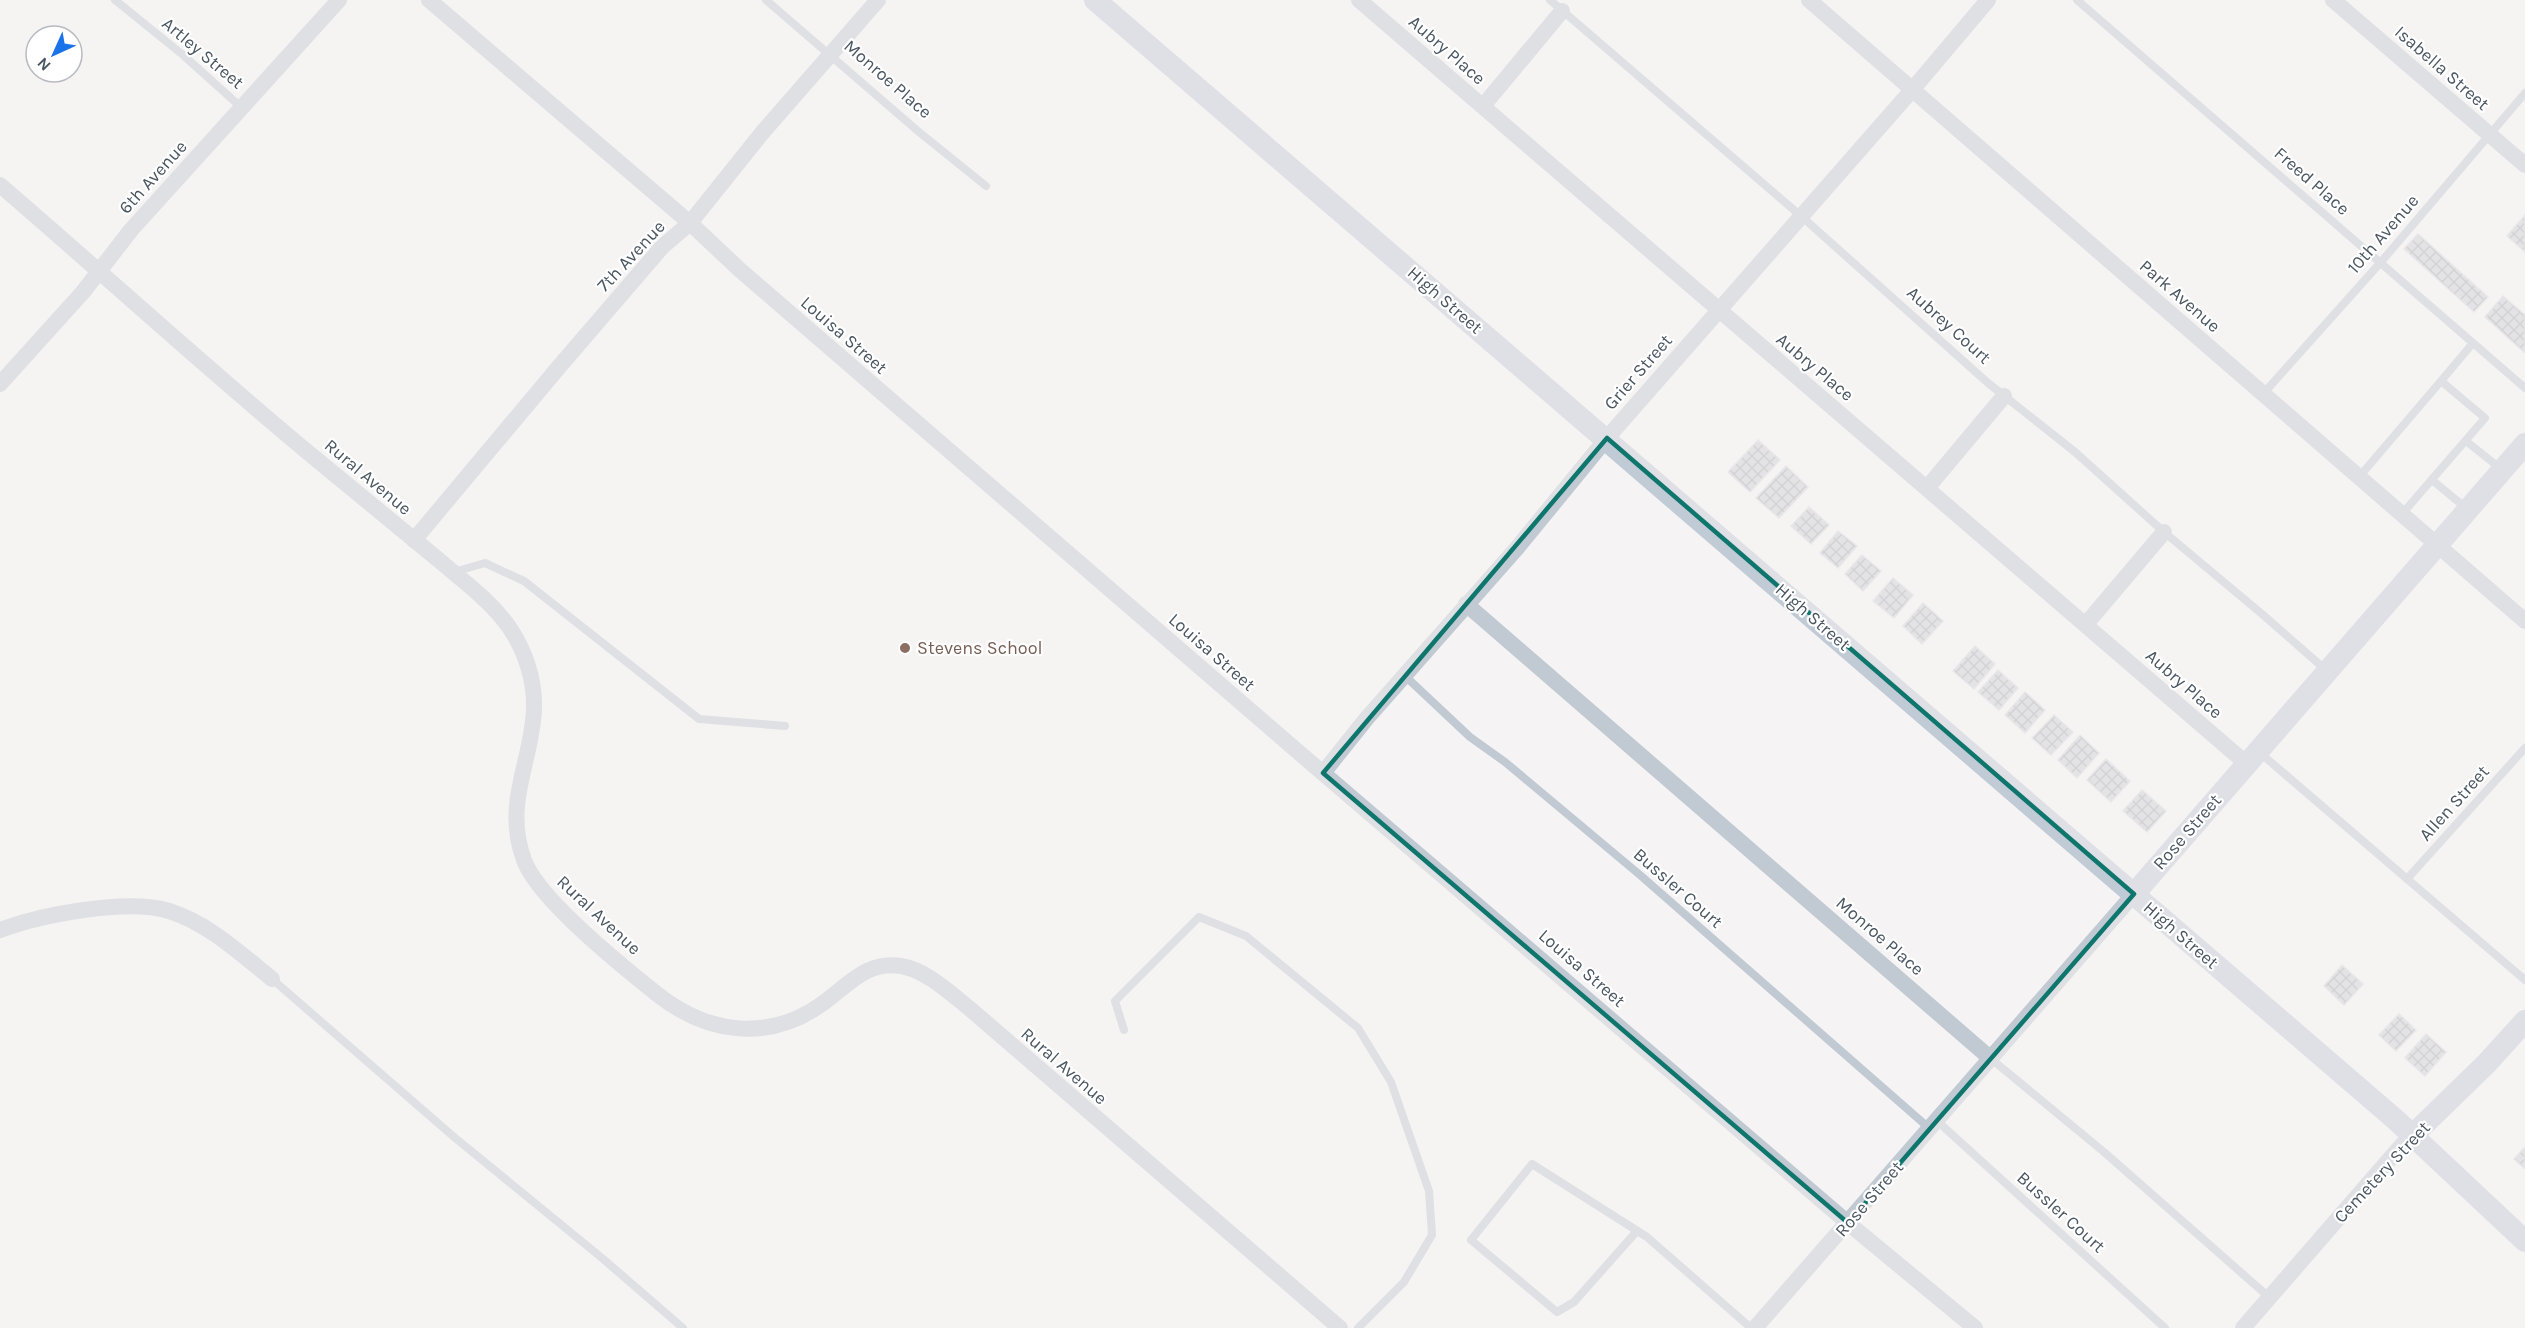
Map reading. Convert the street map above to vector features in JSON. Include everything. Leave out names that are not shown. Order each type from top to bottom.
[{"type":"main road","name":"High Street","points":[[1095,0],[1606,438],[2413,1136],[2525,1241]]},
{"type":"main road","name":"Rose Street","points":[[2134,894],[2525,444]]},
{"type":"main road","name":"Cemetery Street","points":[[2413,1136],[2487,1063],[2525,1021]]},
{"type":"street","name":"6th Avenue","points":[[0,384],[100,271],[131,230],[339,0]]},
{"type":"street","name":"Louisa Street","points":[[429,0],[690,223],[740,270],[1323,773],[1848,1223],[1976,1328]]},
{"type":"street","name":"7th Avenue","points":[[414,540],[662,247],[690,223],[762,133],[878,0]]},
{"type":"street","name":"Aubry Place","points":[[1359,0],[2086,624],[2252,758]]},
{"type":"street","name":"Park Avenue","points":[[1809,0],[2525,621]]},
{"type":"street","name":"Grier Street","points":[[1323,773],[1404,675],[1517,548],[1606,438],[1912,90],[1988,0]]},
{"type":"street","name":"Isabella Street","points":[[2333,0],[2525,165]]},
{"type":"street","points":[[1483,106],[1555,11]]},
{"type":"street","name":"Rural Avenue","points":[[0,185],[269,420],[453,573],[507,624],[525,654],[534,707],[517,797],[519,845],[524,863],[549,897],[660,996],[686,1014],[726,1028],[748,1030],[774,1027],[796,1019],[817,1008],[865,971],[882,965],[912,969],[943,987],[969,1008],[1340,1328]]},
{"type":"street","points":[[1927,488],[2004,396]]},
{"type":"street","points":[[2086,624],[2164,532]]},
{"type":"street","name":"Monroe Place","points":[[1466,604],[1990,1058]]},
{"type":"street","name":"Rose Street","points":[[1753,1328],[1848,1223],[2134,894]]},
{"type":"street","points":[[0,930],[75,912],[133,906],[159,908],[198,924],[228,943],[273,979]]},
{"type":"street","name":"Cemetery Street","points":[[2243,1328],[2401,1146],[2413,1136]]},
{"type":"lane","name":"Artley Street","points":[[115,0],[183,55],[242,108]]},
{"type":"lane","name":"Monroe Place","points":[[766,0],[986,186]]},
{"type":"lane","name":"Freed Place","points":[[2077,0],[2525,388]]},
{"type":"lane","name":"Aubrey Court","points":[[1555,11],[1801,216],[2004,396],[2075,452],[2327,672]]},
{"type":"lane","name":"10th Avenue","points":[[2263,394],[2381,262],[2525,93]]},
{"type":"lane","points":[[2359,477],[2473,343]]},
{"type":"lane","points":[[2402,514],[2485,418],[2441,381]]},
{"type":"lane","points":[[2466,441],[2503,470]]},
{"type":"lane","points":[[2432,480],[2468,510]]},
{"type":"lane","points":[[453,573],[486,563],[524,581],[699,719],[784,726]]},
{"type":"lane","name":"Bussler Court","points":[[1404,675],[1470,737],[1505,762],[1933,1124],[2164,1328]]},
{"type":"lane","name":"Allen Street","points":[[2407,879],[2525,748]]},
{"type":"lane","name":"Aubry Place","points":[[2252,758],[2407,879],[2525,980]]},
{"type":"lane","points":[[1124,1030],[1115,1001],[1199,916],[1246,936],[1358,1028],[1390,1082],[1429,1191],[1432,1235],[1404,1282],[1358,1328]]},
{"type":"lane","points":[[273,979],[454,1137],[602,1258],[683,1328]]},
{"type":"lane","name":"Monroe Place","points":[[1990,1058],[2104,1152],[2270,1298]]},
{"type":"lane","points":[[1637,1231],[1574,1302],[1557,1312],[1471,1240],[1532,1164],[1647,1237],[1753,1328]]},
{"type":"highlighted area","points":[[1607,438],[2134,894],[1848,1223],[1323,773]]},
{"type":"building","points":[[2525,215],[2525,252],[2507,236]]},
{"type":"building","points":[[2418,234],[2488,297],[2474,312],[2404,249]]},
{"type":"building","points":[[2503,296],[2525,315],[2525,353],[2485,317]]},
{"type":"building","points":[[1758,440],[1780,460],[1750,492],[1728,472]]},
{"type":"building","points":[[1786,466],[1808,487],[1779,518],[1756,498]]},
{"type":"building","points":[[1809,507],[1829,525],[1811,544],[1791,526]]},
{"type":"building","points":[[1838,531],[1857,546],[1838,568],[1820,553]]},
{"type":"building","points":[[1862,555],[1881,571],[1863,591],[1845,574]]},
{"type":"building","points":[[1893,578],[1913,595],[1894,618],[1873,601]]},
{"type":"building","points":[[1923,603],[1943,621],[1922,644],[1903,626]]},
{"type":"building","points":[[1975,646],[1995,664],[1974,689],[1953,671]]},
{"type":"building","points":[[1998,670],[2018,688],[1999,710],[1978,692]]},
{"type":"building","points":[[2025,692],[2045,710],[2025,733],[2005,715]]},
{"type":"building","points":[[2054,715],[2073,732],[2051,755],[2032,738]]},
{"type":"building","points":[[2080,735],[2099,753],[2077,778],[2058,760]]},
{"type":"building","points":[[2106,759],[2130,781],[2111,802],[2087,780]]},
{"type":"building","points":[[2142,790],[2166,811],[2147,832],[2123,811]]},
{"type":"building","points":[[2342,965],[2363,984],[2344,1005],[2324,986]]},
{"type":"building","points":[[2399,1014],[2416,1030],[2396,1051],[2379,1035]]},
{"type":"building","points":[[2426,1034],[2446,1052],[2425,1076],[2405,1058]]},
{"type":"building","points":[[2525,1147],[2525,1169],[2514,1159]]},
{"type":"place","name":"Stevens School","points":[[905,648]]}]
